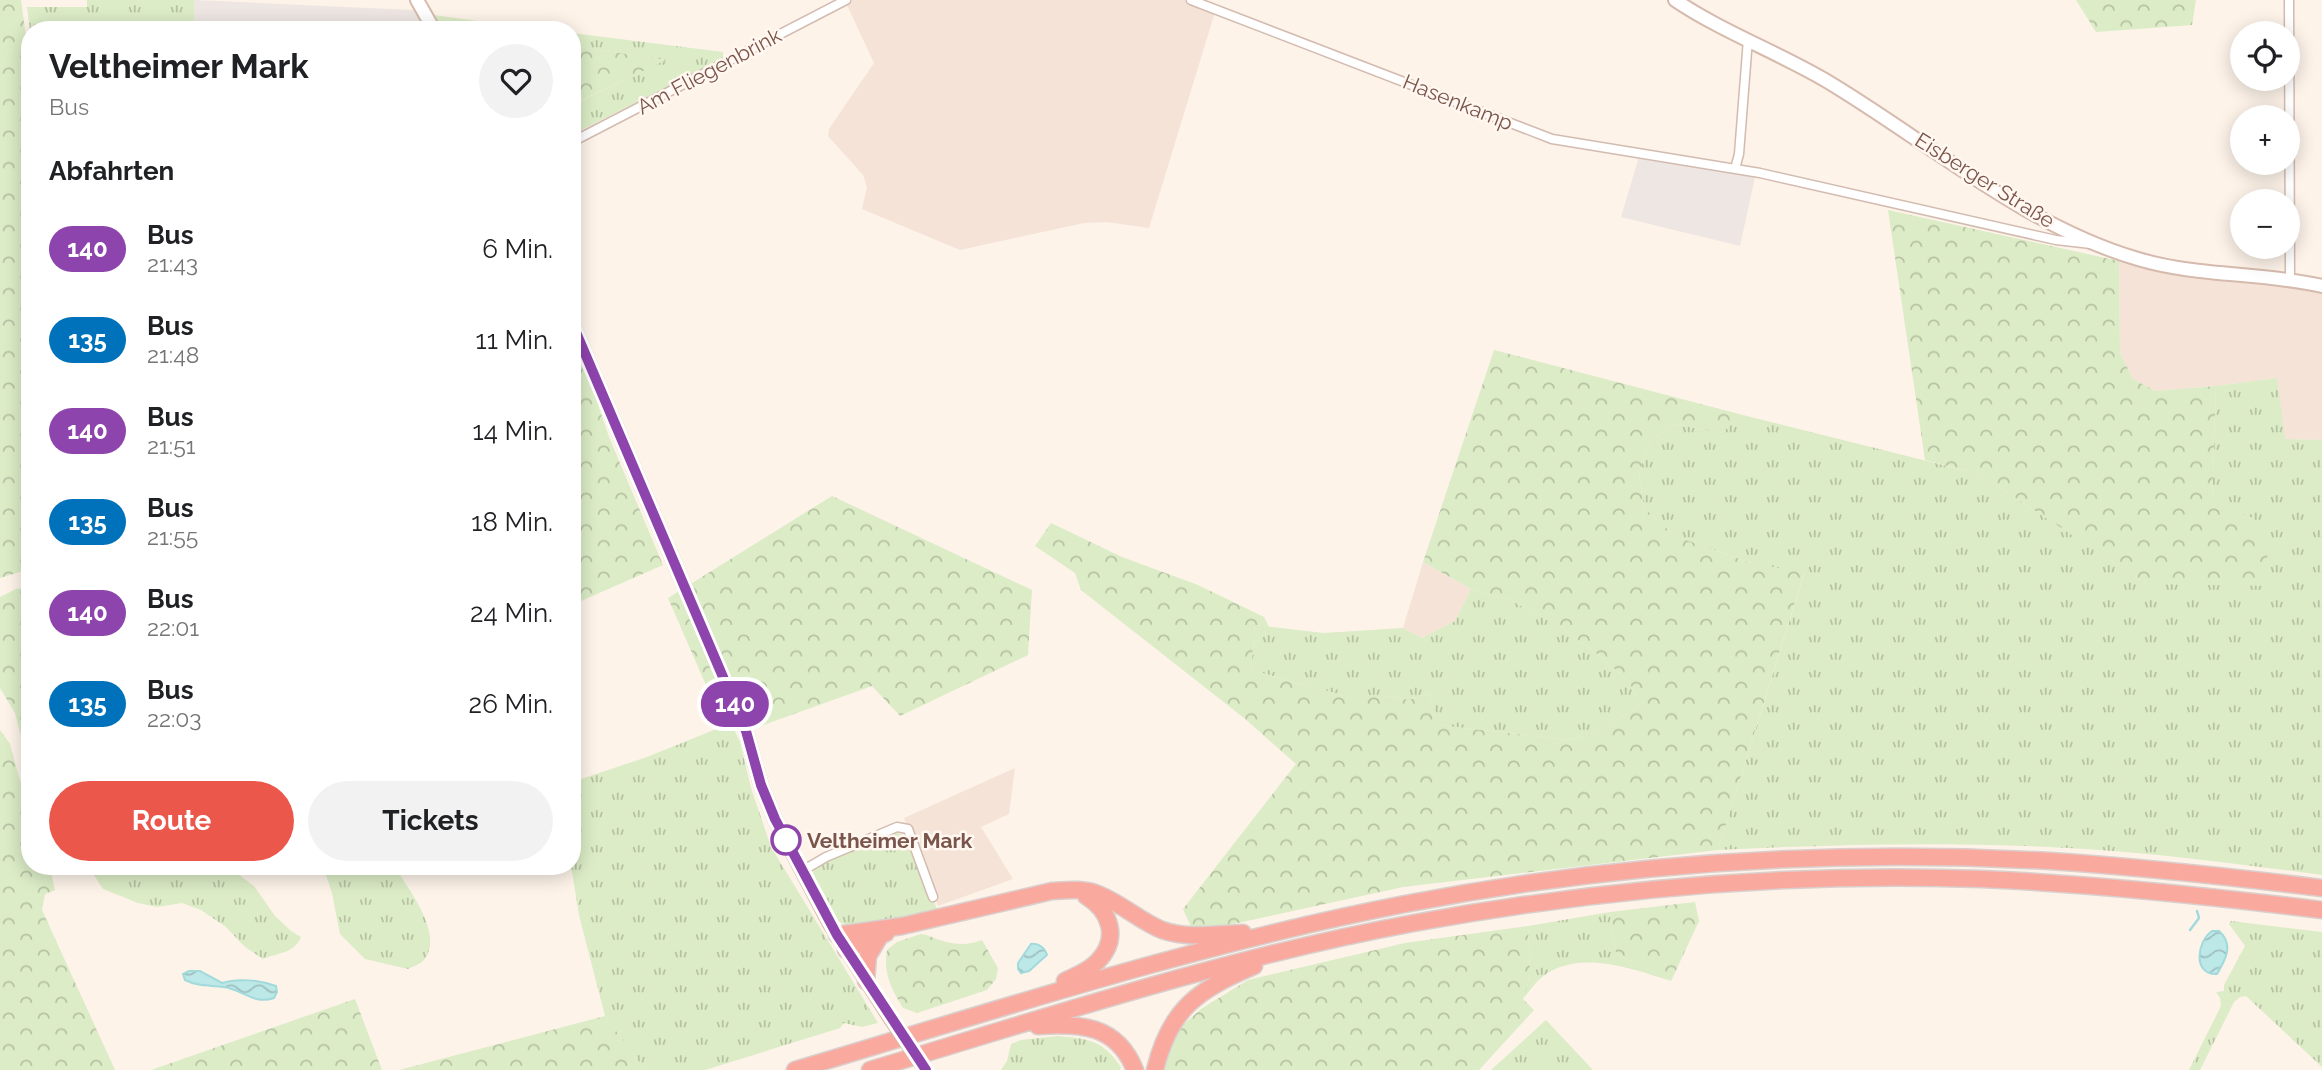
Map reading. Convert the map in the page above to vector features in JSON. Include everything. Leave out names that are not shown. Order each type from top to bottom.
[{"type":"highway","points":[[795,1070],[1129,971],[1277,931],[1409,903],[1564,879],[1697,866],[1833,858],[2050,861],[2322,888]]},
{"type":"highway","points":[[870,1070],[1202,971],[1413,923],[1572,899],[1700,886],[1906,878],[2048,882],[2142,889],[2322,910]]},
{"type":"highway","points":[[837,935],[902,926],[1052,891],[1085,890],[1100,894],[1148,924],[1165,931],[1189,935],[1277,931]]},
{"type":"highway","points":[[1012,1006],[1087,971],[1099,961],[1110,939],[1108,920],[1098,904],[1085,896],[1052,891]]},
{"type":"highway","points":[[846,950],[902,926]]},
{"type":"highway","points":[[866,981],[868,956],[880,936]]},
{"type":"highway","points":[[1155,1070],[1166,1035],[1190,1002],[1225,979],[1295,949]]},
{"type":"highway","points":[[1011,1028],[1060,1024],[1088,1027],[1107,1034],[1122,1046],[1135,1070]]},
{"type":"main road","points":[[416,0],[429,21]]},
{"type":"main road","name":"Eisberger Straße","points":[[1675,0],[1823,79],[2008,198],[2094,243],[2138,259],[2170,266],[2322,286]]},
{"type":"main road","points":[[581,344],[746,731],[761,785],[775,819],[846,950],[926,1070]]},
{"type":"street","name":"Am Fliegenbrink","points":[[581,137],[846,0]]},
{"type":"street","name":"Hasenkamp","points":[[1191,0],[1552,139],[1735,169],[2056,240],[2078,244],[2094,243]]},
{"type":"street","points":[[2289,0],[2290,280]]},
{"type":"street","points":[[1735,169],[1739,154],[1748,39]]},
{"type":"street","points":[[802,871],[850,847],[897,827],[904,827],[908,829],[933,897]]},
{"type":"shaded area","points":[[194,0],[412,10],[424,8],[430,21],[195,21]]},
{"type":"shaded area","points":[[851,0],[1185,0],[1215,12],[1149,228],[1107,222],[1084,223],[960,250],[862,209],[867,187],[863,175],[828,136],[829,129],[874,63],[846,3]]},
{"type":"shaded area","points":[[1639,157],[1755,177],[1740,246],[1621,217]]},
{"type":"shaded area","points":[[2119,261],[2172,271],[2322,291],[2322,440],[2284,439],[2277,378],[2155,391],[2133,379],[2120,353]]},
{"type":"shaded area","points":[[1423,562],[1471,589],[1455,621],[1422,638],[1403,628]]},
{"type":"shaded area","points":[[1015,768],[1009,814],[981,827],[1013,879],[938,906],[904,818]]},
{"type":"green space","points":[[0,0],[21,0],[24,21],[21,21],[21,572],[0,578]]},
{"type":"green space","points":[[87,0],[194,0],[195,21],[29,21],[27,7],[87,7]]},
{"type":"green space","points":[[2076,0],[2196,0],[2192,25],[2096,32]]},
{"type":"green space","points":[[433,15],[478,21],[437,21]]},
{"type":"green space","points":[[581,34],[723,52],[723,58],[581,130],[581,101],[665,60],[581,47]]},
{"type":"green space","points":[[581,47],[666,60],[581,101]]},
{"type":"green space","points":[[1888,210],[2119,261],[2120,353],[2133,379],[2155,391],[2216,386],[2212,502],[2253,518],[2266,548],[2272,586],[2147,584],[1979,474],[1925,460]]},
{"type":"green space","points":[[1494,350],[1743,415],[1721,433],[1676,424],[1649,441],[1639,474],[1644,508],[1675,536],[1748,562],[1804,573],[1718,850],[1403,887],[1229,925],[1192,929],[1183,909],[1296,764],[1244,718],[1081,590],[1075,573],[1035,546],[1051,523],[1122,557],[1198,585],[1264,617],[1269,627],[1255,625],[1251,670],[1345,696],[1384,696],[1409,700],[1429,693],[1437,725],[1569,740],[1589,735],[1640,706],[1630,683],[1603,658],[1560,627],[1510,600],[1471,589],[1423,562]]},
{"type":"green space","points":[[581,358],[609,437],[663,565],[581,601]]},
{"type":"green space","points":[[2277,378],[2285,439],[2322,440],[2322,875],[2137,853],[2026,846],[1872,845],[1718,850],[1804,574],[1748,562],[1675,536],[1644,508],[1639,474],[1649,441],[1676,424],[1721,433],[1743,415],[1979,474],[2147,584],[2253,518],[2212,503],[2216,386]]},
{"type":"green space","points":[[832,496],[1032,590],[1028,655],[900,716],[872,686],[755,728],[722,722],[668,598]]},
{"type":"green space","points":[[21,588],[21,736],[15,713],[0,688],[0,597]]},
{"type":"green space","points":[[1471,589],[1510,600],[1560,627],[1603,658],[1630,683],[1640,706],[1589,735],[1569,740],[1437,725],[1429,693],[1409,700],[1384,696],[1345,696],[1251,670],[1255,625],[1324,633],[1403,628],[1422,638],[1455,621]]},
{"type":"green space","points":[[722,722],[732,725],[740,742],[751,788],[771,847],[878,1023],[862,1027],[844,1023],[840,1028],[705,1070],[645,1070],[605,1016],[579,915],[572,875],[581,875],[581,779],[647,757],[719,728]]},
{"type":"green space","points":[[0,730],[10,744],[21,784],[21,875],[52,875],[55,890],[45,894],[42,910],[115,1070],[0,1070]]},
{"type":"green space","points":[[892,832],[905,835],[938,911],[873,925],[847,925],[838,921],[812,873],[821,862]]},
{"type":"green space","points":[[94,875],[239,875],[254,886],[275,916],[301,937],[295,946],[285,952],[263,959],[245,947],[226,927],[201,910],[182,903],[157,907],[138,903],[103,889]]},
{"type":"green space","points":[[326,875],[400,875],[428,926],[429,951],[423,961],[408,969],[365,959],[340,934]]},
{"type":"green space","points":[[1695,902],[1699,921],[1671,981],[1616,954],[1610,912]]},
{"type":"green space","points":[[1610,912],[1616,954],[1671,981],[1605,964],[1571,964],[1555,969],[1541,978],[1523,999],[1530,975],[1528,926]]},
{"type":"green space","points":[[2231,921],[2322,932],[2322,1067],[2246,996],[2234,1002],[2200,1070],[2189,1070],[2221,1006],[2216,992],[2224,991],[2224,985],[2245,946],[2229,924]]},
{"type":"green space","points":[[1528,926],[1530,975],[1523,999],[1534,1010],[1479,1070],[1162,1070],[1173,1039],[1182,1026],[1201,1009],[1248,980],[1405,943]]},
{"type":"green space","points":[[921,934],[958,944],[982,940],[998,968],[996,979],[987,990],[917,1013],[903,1008],[889,980],[887,950],[897,942]]},
{"type":"green space","points":[[355,999],[382,1070],[151,1070]]},
{"type":"green space","points":[[605,1016],[645,1070],[399,1070]]},
{"type":"green space","points":[[1546,1020],[1593,1070],[1491,1070]]},
{"type":"green space","points":[[1058,1036],[1094,1042],[1108,1051],[1121,1067],[1120,1070],[1001,1070],[1007,1061],[1011,1044],[1021,1040]]},
{"type":"water","points":[[2212,931],[2219,931],[2224,936],[2227,946],[2226,957],[2217,974],[2209,973],[2200,963],[2200,949]]},
{"type":"water","points":[[1031,944],[1041,946],[1047,955],[1029,971],[1021,973],[1018,963]]},
{"type":"water","points":[[200,971],[222,983],[241,980],[263,982],[276,986],[277,992],[274,998],[260,1000],[224,987],[200,985],[185,980],[183,974]]},
{"type":"waterway","points":[[2190,930],[2199,918],[2197,911]]},
{"type":"bus line","name":"140","points":[[581,344],[746,731],[761,785],[775,819],[830,924],[926,1070]]},
{"type":"place","name":"Veltheimer Mark","points":[[786,840]]}]
